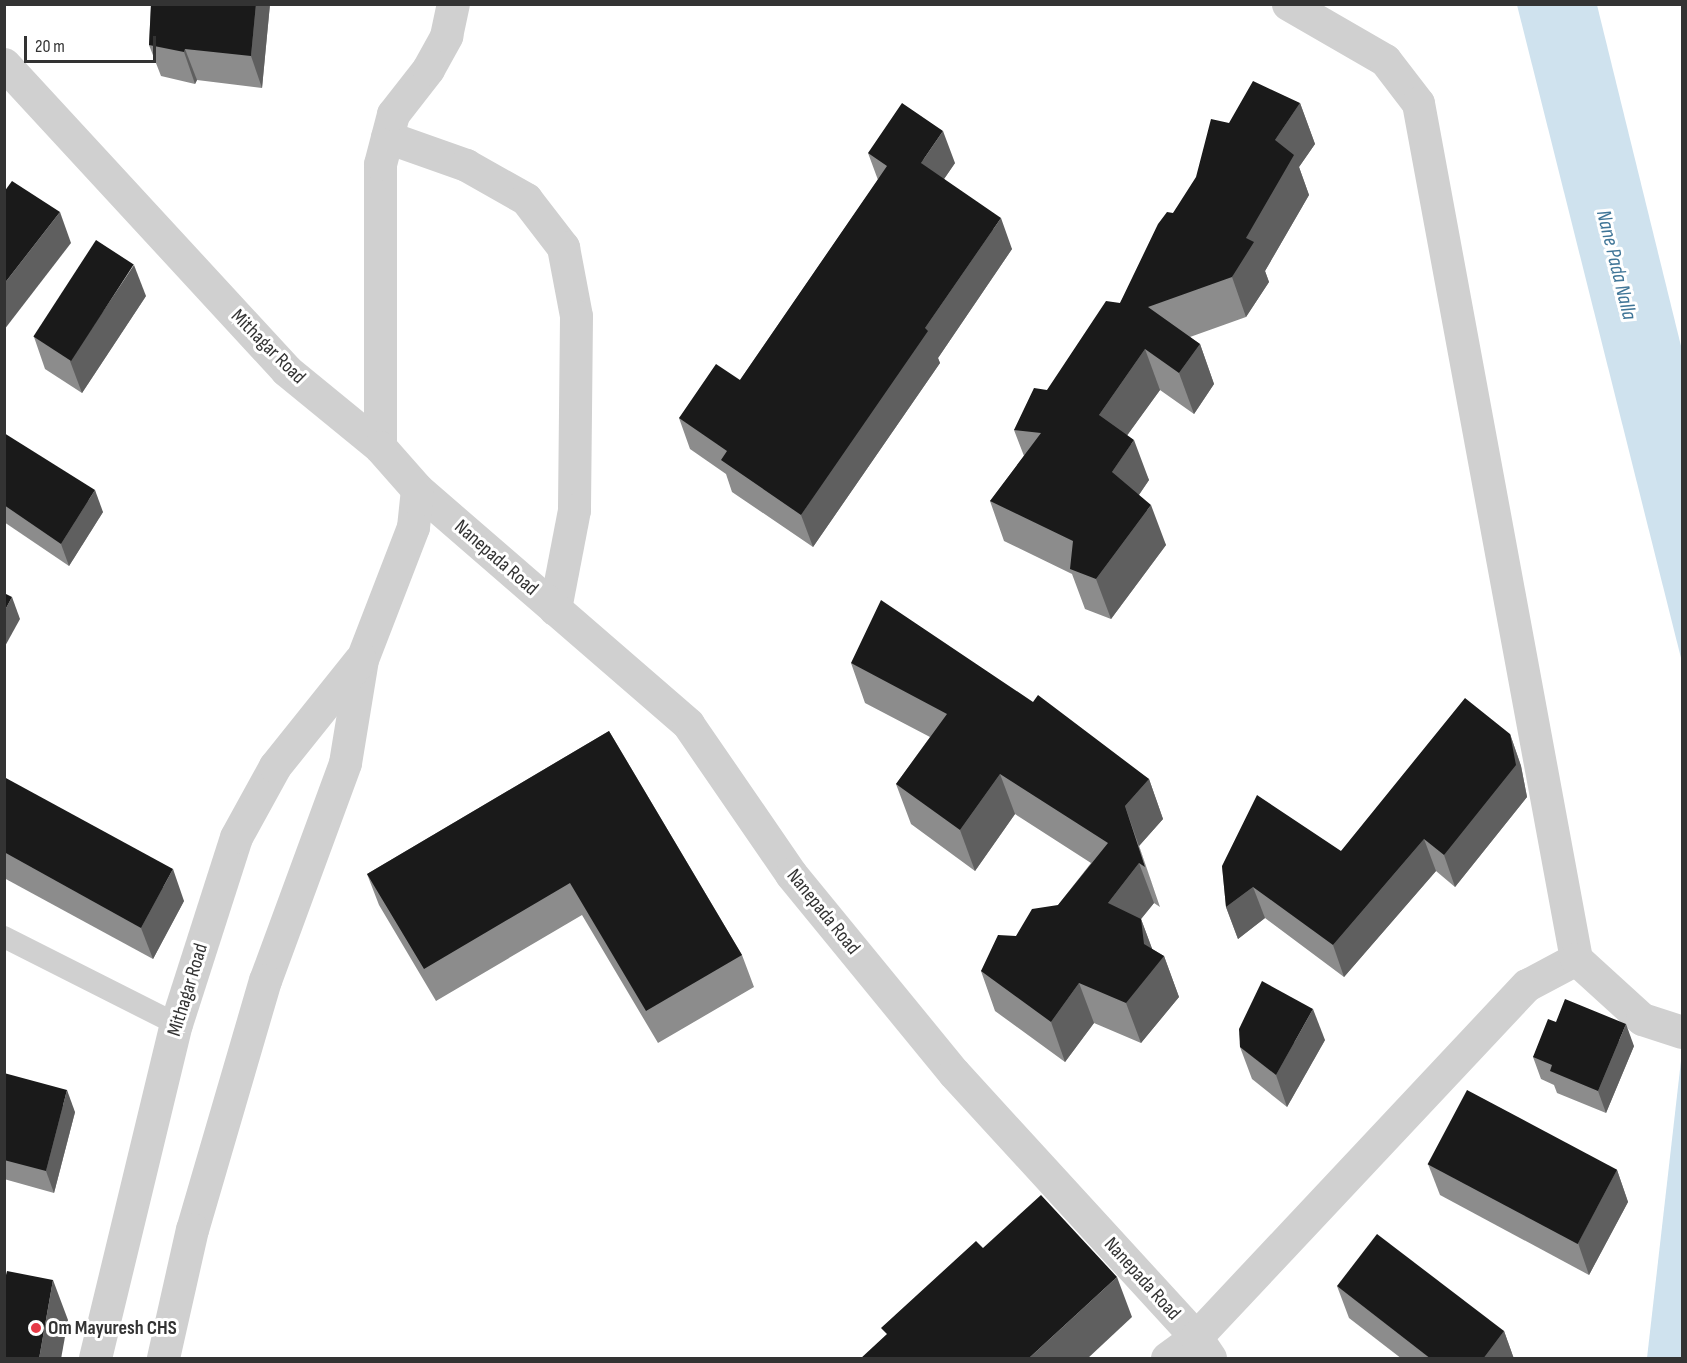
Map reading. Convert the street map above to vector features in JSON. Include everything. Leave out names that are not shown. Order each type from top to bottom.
[{"type":"street","points":[[380,447],[380,164],[393,114],[428,69],[446,36],[453,4]]},
{"type":"street","points":[[1288,4],[1385,60],[1418,103],[1576,959],[1642,1019],[1683,1032]]},
{"type":"street","name":"Mithagar Road","points":[[4,64],[286,370],[380,447],[417,489],[413,527],[362,659],[345,763],[265,980],[192,1229],[163,1359]]},
{"type":"street","points":[[387,137],[466,165],[526,198],[564,247],[576,316],[574,510],[555,609]]},
{"type":"street","name":"Nanepada Road","points":[[417,489],[688,724],[791,874],[954,1073],[1203,1348]]},
{"type":"street","name":"Mithagar Road","points":[[95,1359],[176,1024],[236,837],[276,766],[362,659]]},
{"type":"street","points":[[1167,1359],[1203,1348],[1527,985],[1576,959]]},
{"type":"lane","points":[[4,937],[176,1024]]},
{"type":"water","name":"Nane Pada Nalla","points":[[1517,5],[1597,5],[1682,350],[1682,662]]},
{"type":"water","points":[[1682,1052],[1682,1358],[1647,1358]]},
{"type":"building","points":[[151,4],[256,4],[251,56],[185,49],[184,52],[149,45]]},
{"type":"building","points":[[1253,81],[1300,103],[1275,140],[1294,155],[1246,238],[1254,242],[1232,277],[1148,307],[1200,344],[1179,373],[1145,349],[1099,415],[1134,440],[1112,472],[1151,505],[1096,579],[1070,569],[1073,541],[990,501],[1041,433],[1014,430],[1034,388],[1047,390],[1106,301],[1120,303],[1158,224],[1167,212],[1173,213],[1196,177],[1211,119],[1229,123]]},
{"type":"building","points":[[902,103],[943,131],[921,163],[1001,218],[925,328],[928,331],[801,515],[721,460],[727,451],[679,418],[716,364],[740,380],[887,166],[868,153]]},
{"type":"building","points":[[12,181],[60,212],[4,284],[4,192]]},
{"type":"building","points":[[96,240],[134,265],[71,361],[33,336]]},
{"type":"building","points":[[4,433],[95,490],[61,544],[4,505]]},
{"type":"building","points":[[4,593],[12,597],[4,612]]},
{"type":"building","points":[[881,600],[1033,702],[1038,695],[1149,779],[1125,806],[1145,867],[1139,863],[1108,903],[1141,919],[1144,944],[1164,956],[1126,1003],[1079,983],[1051,1022],[981,971],[998,935],[1016,936],[1032,909],[1058,905],[1108,843],[1000,774],[960,830],[896,784],[947,714],[851,663]]},
{"type":"building","points":[[1465,698],[1510,734],[1516,765],[1444,855],[1424,839],[1333,945],[1253,887],[1226,907],[1222,866],[1257,795],[1341,851]]},
{"type":"building","points":[[609,731],[742,955],[646,1011],[570,883],[424,969],[367,874]]},
{"type":"building","points":[[4,777],[173,869],[141,928],[4,852]]},
{"type":"building","points":[[1262,981],[1313,1009],[1276,1075],[1240,1047],[1239,1029]]},
{"type":"building","points":[[1565,999],[1626,1024],[1598,1091],[1550,1071],[1552,1065],[1533,1057],[1548,1019],[1556,1022]]},
{"type":"building","points":[[4,1073],[67,1090],[46,1171],[4,1160]]},
{"type":"building","points":[[1467,1090],[1617,1170],[1578,1244],[1428,1164]]},
{"type":"building","points":[[1041,1195],[1117,1277],[1028,1359],[860,1359],[887,1334],[881,1328],[976,1241],[983,1248]]},
{"type":"building","points":[[1377,1234],[1504,1331],[1483,1359],[1431,1359],[1337,1286]]},
{"type":"building","points":[[7,1271],[53,1280],[39,1359],[4,1359],[4,1283]]},
{"type":"place","name":"Om Mayuresh CHS","points":[[36,1328]]}]
